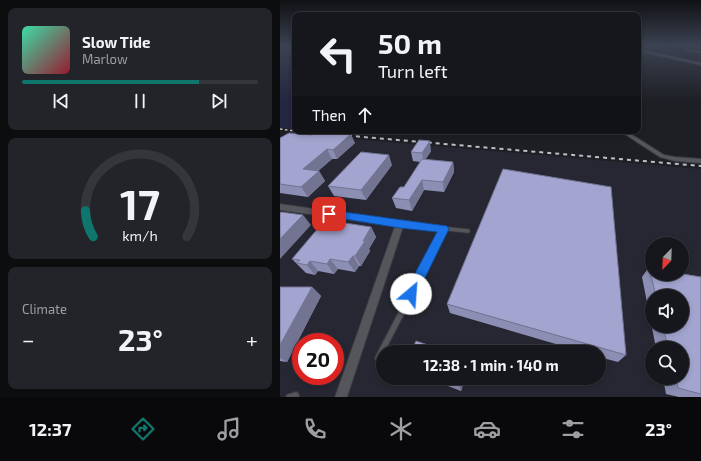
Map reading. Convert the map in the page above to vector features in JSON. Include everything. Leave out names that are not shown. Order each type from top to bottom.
[{"type":"street","points":[[628,134],[662,156],[675,159],[701,160]]},
{"type":"street","points":[[280,207],[400,224],[341,397]]},
{"type":"lane","points":[[400,224],[468,231]]},
{"type":"lane","points":[[385,345],[444,229]]},
{"type":"lane","points":[[289,397],[296,395],[296,397]]},
{"type":"shaded area","points":[[280,64],[292,64],[292,129],[280,128]]},
{"type":"shaded area","points":[[332,137],[701,169],[701,397],[280,397],[280,140]]},
{"type":"building","points":[[289,133],[311,135],[351,134],[333,150],[327,149],[303,169],[319,171],[301,187],[280,184],[280,138]]},
{"type":"building","points":[[419,140],[430,141],[422,153],[411,152]]},
{"type":"building","points":[[361,152],[389,155],[361,190],[328,186]]},
{"type":"building","points":[[422,159],[453,162],[443,182],[422,180],[409,200],[392,198],[400,187],[404,187]]},
{"type":"building","points":[[503,169],[611,187],[626,355],[606,349],[606,345],[591,345],[447,304]]},
{"type":"building","points":[[280,213],[303,215],[280,239]]},
{"type":"building","points":[[325,220],[371,227],[363,241],[365,241],[355,256],[353,256],[348,262],[330,259],[327,264],[310,261],[307,265],[297,263],[300,260],[292,259]]},
{"type":"building","points":[[689,275],[701,277],[701,394],[678,388],[677,385],[689,385],[689,341],[666,341],[665,333],[689,333],[689,289],[654,289],[652,281],[689,281]]},
{"type":"building","points":[[280,287],[312,287],[280,345]]},
{"type":"building","points":[[416,341],[428,345],[414,345]]},
{"type":"railway","points":[[280,129],[292,131]]},
{"type":"railway","points":[[340,135],[701,166]]},
{"type":"route","points":[[329,214],[444,229],[411,294]]}]
